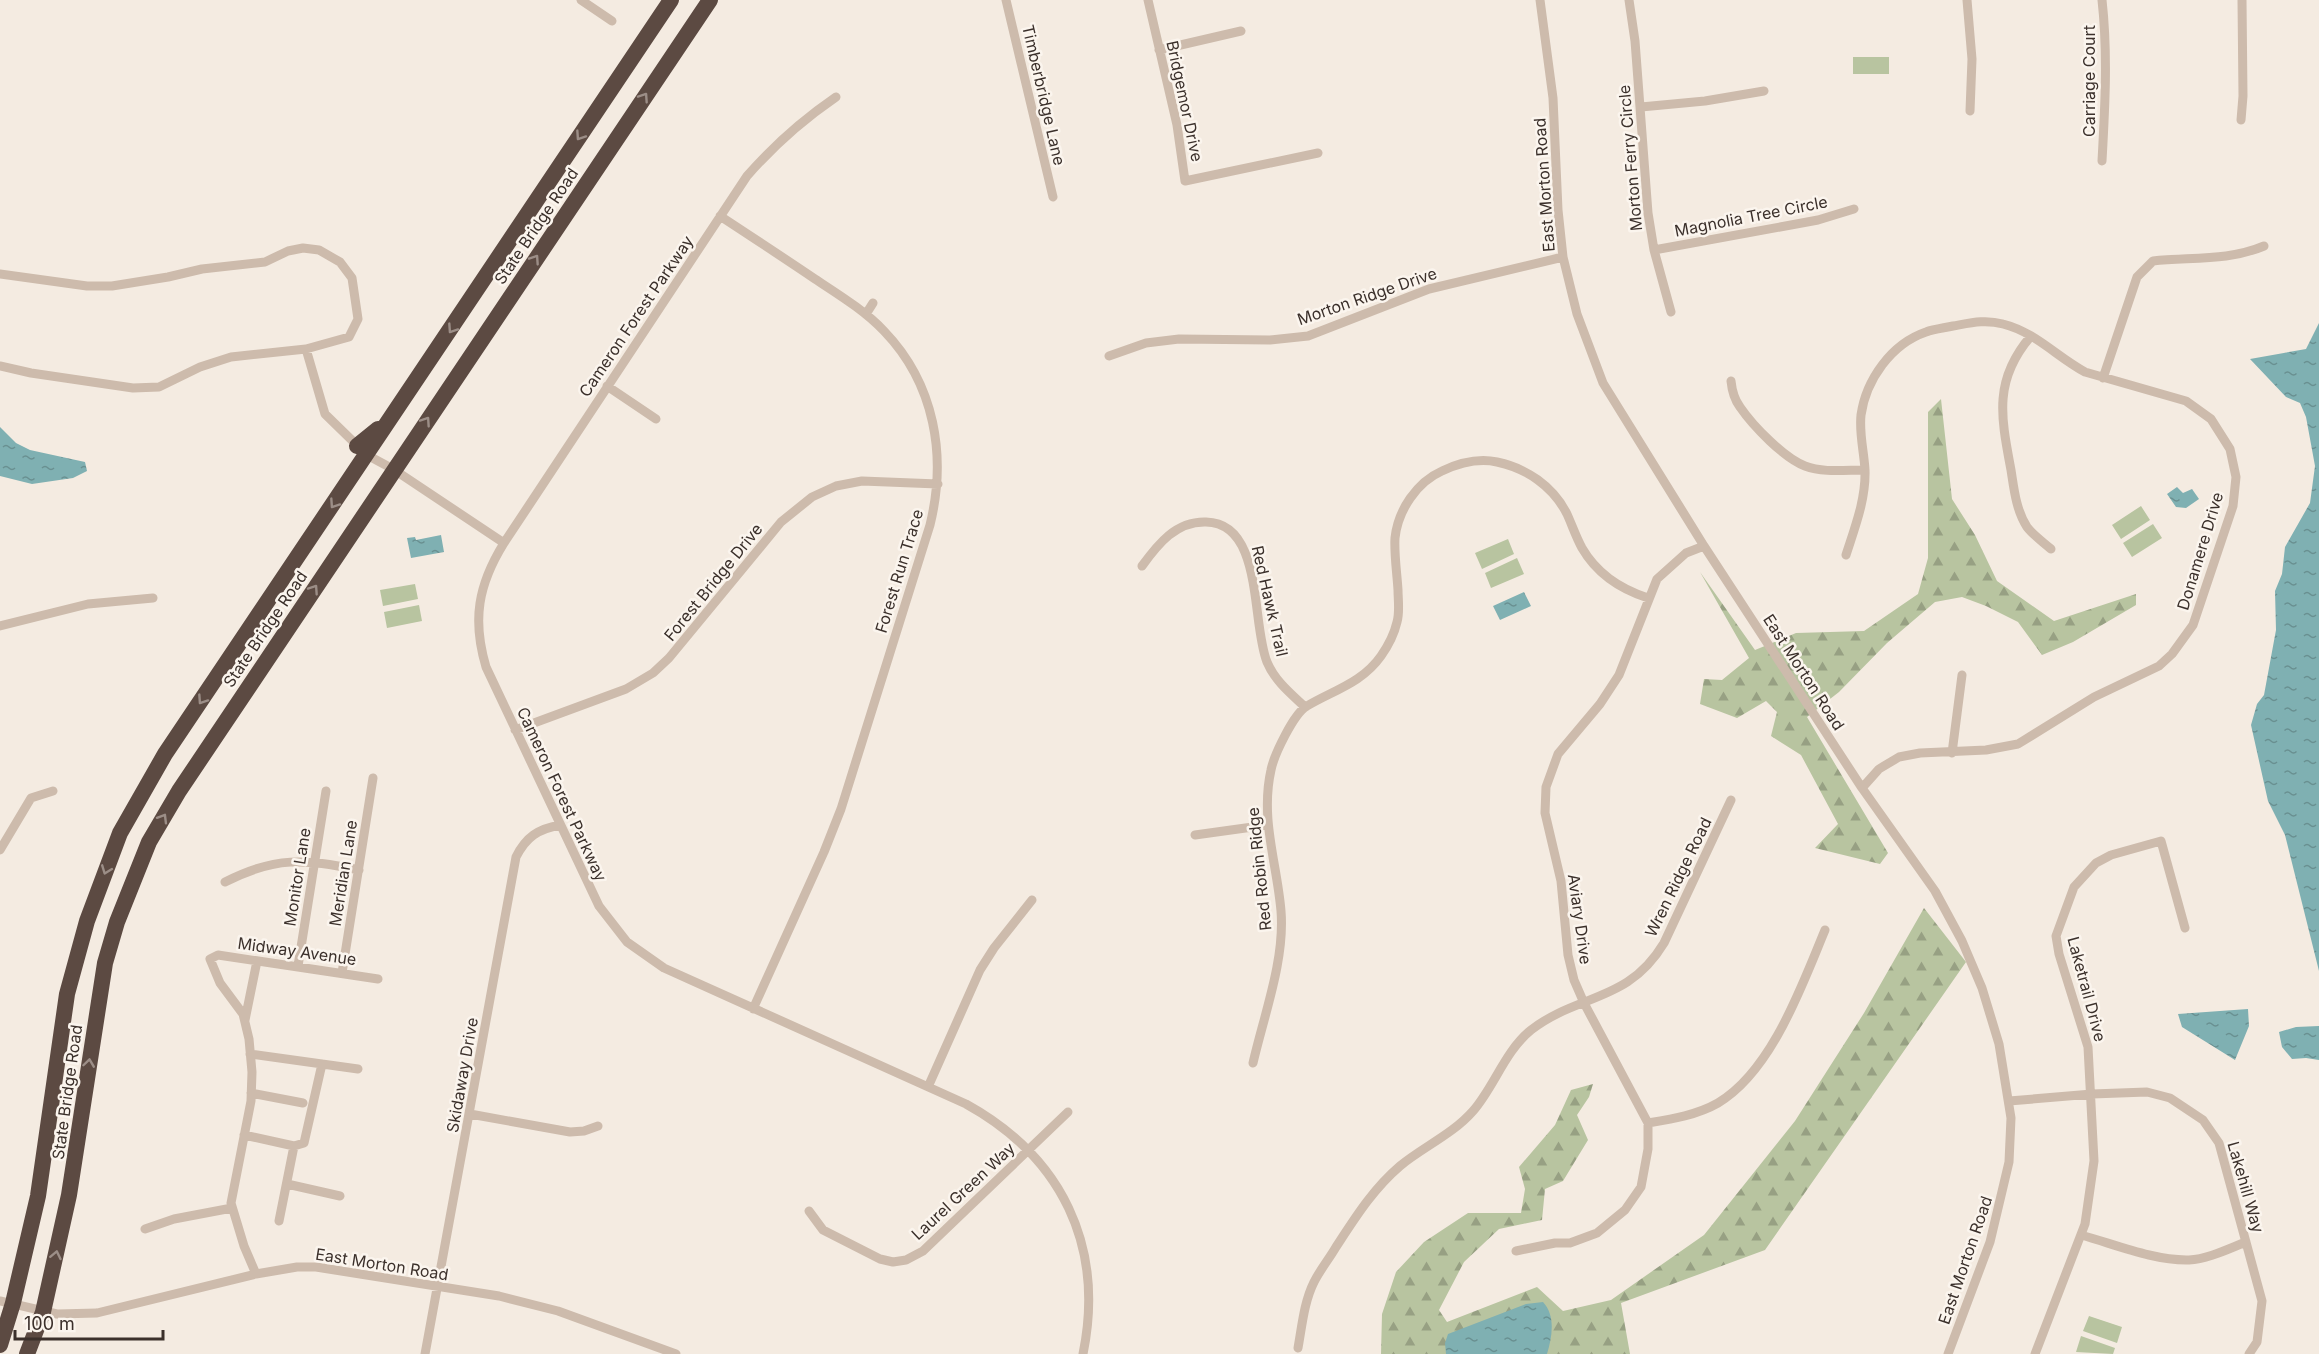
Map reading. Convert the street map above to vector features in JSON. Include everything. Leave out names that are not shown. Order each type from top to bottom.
[{"type":"highway","name":"State Bridge Road","points":[[0,1345],[6,1302],[38,1196],[68,994],[87,921],[120,833],[165,754],[362,451],[422,374],[671,0]]},
{"type":"highway","name":"State Bridge Road","points":[[27,1354],[43,1312],[69,1196],[105,963],[117,922],[148,842],[179,791],[393,469],[710,0]]},
{"type":"street","points":[[581,0],[612,21]]},
{"type":"street","name":"Timberbridge Lane","points":[[1006,0],[1053,197]]},
{"type":"street","name":"Bridgemor Drive","points":[[1148,0],[1177,125],[1185,181],[1318,153]]},
{"type":"street","name":"East Morton Road","points":[[1540,0],[1553,98],[1558,210],[1563,257],[1577,314],[1606,389],[1704,546],[1862,788],[1935,891],[1962,941],[1982,988],[1999,1044],[2009,1101],[2011,1140],[2006,1184],[1990,1242],[1948,1354]]},
{"type":"street","name":"Morton Ferry Circle","points":[[1629,0],[1641,108],[1648,213],[1654,250],[1671,312]]},
{"type":"street","points":[[1967,0],[1972,59],[1970,111]]},
{"type":"street","name":"Carriage Court","points":[[2102,0],[2106,72],[2102,161]]},
{"type":"street","points":[[2241,120],[2242,0]]},
{"type":"street","points":[[1159,50],[1241,31]]},
{"type":"street","points":[[1641,108],[1705,101],[1764,90]]},
{"type":"street","name":"Cameron Forest Parkway","points":[[836,97],[799,123],[772,148],[747,176],[720,216],[492,562],[483,583],[478,629],[486,667],[560,825],[599,906],[627,942],[664,968],[928,1086],[986,1115],[1029,1149],[1059,1190],[1072,1215],[1084,1250],[1090,1288],[1089,1326],[1083,1354]]},
{"type":"street","name":"Magnolia Tree Circle","points":[[1654,250],[1818,220],[1854,209]]},
{"type":"street","name":"Forest Run Trace","points":[[720,216],[866,314],[900,349],[924,392],[937,438],[938,484],[930,525],[841,809],[753,1009]]},
{"type":"street","points":[[2103,378],[2137,277],[2153,261],[2185,257],[2218,258],[2245,254],[2264,246]]},
{"type":"street","points":[[0,274],[87,286],[112,286],[202,269],[265,262],[288,251],[303,248],[319,250],[340,262],[348,271],[352,279],[358,319],[349,337],[306,349],[231,357],[200,367],[159,387],[133,388],[31,373],[0,366]]},
{"type":"street","name":"Morton Ridge Drive","points":[[1109,356],[1146,343],[1179,339],[1270,340],[1308,336],[1429,289],[1563,257]]},
{"type":"street","points":[[866,314],[873,303]]},
{"type":"street","name":"Donamere Drive","points":[[1846,555],[1861,507],[1865,470],[1860,431],[1864,402],[1877,372],[1899,348],[1926,332],[1975,321],[2004,324],[2031,336],[2059,353],[2070,364],[2103,378],[2186,402],[2211,419],[2222,433],[2230,449],[2236,477],[2233,506],[2193,625],[2172,654],[2159,666],[2094,697],[2018,744],[1986,750],[1920,753],[1899,757],[1879,769],[1862,788]]},
{"type":"street","points":[[2031,336],[2018,351],[2008,373],[2002,396],[2002,421],[2018,508],[2028,528],[2050,549]]},
{"type":"street","points":[[306,349],[325,414],[362,451],[504,543]]},
{"type":"street","points":[[1731,381],[1733,394],[1739,407],[1789,458],[1819,470],[1865,470]]},
{"type":"street","points":[[607,386],[656,419]]},
{"type":"street","points":[[1305,707],[1337,692],[1367,672],[1391,641],[1398,620],[1395,537],[1402,512],[1410,497],[1425,482],[1456,465],[1476,461],[1496,462],[1520,470],[1537,479],[1561,504],[1581,547],[1596,567],[1620,586],[1648,598]]},
{"type":"street","name":"Forest Bridge Drive","points":[[515,730],[626,689],[653,673],[669,658],[781,522],[812,497],[836,486],[862,481],[938,484]]},
{"type":"street","name":"Red Hawk Trail","points":[[1142,566],[1156,546],[1184,524],[1213,522],[1225,526],[1239,537],[1246,550],[1259,637],[1267,662],[1278,682],[1305,707]]},
{"type":"street","name":"Aviary Drive","points":[[1516,1251],[1555,1243],[1570,1243],[1597,1233],[1625,1210],[1641,1187],[1648,1149],[1648,1123],[1574,980],[1568,955],[1561,881],[1545,813],[1546,787],[1549,773],[1558,754],[1600,704],[1619,675],[1656,579],[1686,553],[1704,546]]},
{"type":"street","points":[[0,627],[88,604],[153,597]]},
{"type":"street","points":[[1953,753],[1962,675]]},
{"type":"street","name":"Red Robin Ridge","points":[[1253,1063],[1282,939],[1281,910],[1267,825],[1267,796],[1271,768],[1286,735],[1305,707]]},
{"type":"street","name":"Meridian Lane","points":[[342,973],[373,778]]},
{"type":"street","points":[[0,850],[32,798],[53,791]]},
{"type":"street","name":"Monitor Lane","points":[[298,966],[326,791]]},
{"type":"street","name":"Wren Ridge Road","points":[[1298,1348],[1307,1301],[1314,1282],[1374,1191],[1403,1164],[1455,1128],[1471,1113],[1486,1095],[1514,1048],[1528,1032],[1548,1019],[1629,982],[1655,957],[1731,800]]},
{"type":"street","name":"Skidaway Drive","points":[[425,1354],[439,1288],[516,857],[522,845],[532,835],[545,828],[560,825]]},
{"type":"street","points":[[1195,835],[1267,825]]},
{"type":"street","name":"Laketrail Drive","points":[[2035,1354],[2085,1224],[2094,1161],[2088,1047],[2059,954],[2056,936],[2074,887],[2096,863],[2111,855],[2161,842],[2185,928]]},
{"type":"street","points":[[225,882],[248,870],[268,865],[315,861],[358,870]]},
{"type":"street","points":[[928,1086],[980,969],[1032,900]]},
{"type":"street","points":[[1648,1123],[1686,1116],[1717,1104],[1738,1089],[1776,1037],[1825,930]]},
{"type":"street","name":"Midway Avenue","points":[[245,1022],[243,1014],[212,967],[212,956],[298,966],[378,979]]},
{"type":"street","points":[[256,1274],[244,1246],[231,1203],[251,1094],[250,1054],[245,1022],[257,961]]},
{"type":"street","points":[[250,1054],[358,1069]]},
{"type":"street","points":[[244,1135],[294,1146],[304,1143],[322,1064]]},
{"type":"street","name":"Lakehill Way","points":[[2009,1101],[2147,1092],[2170,1098],[2203,1120],[2219,1143],[2262,1301],[2257,1342],[2249,1354]]},
{"type":"street","points":[[251,1094],[303,1103]]},
{"type":"street","name":"Laurel Green Way","points":[[809,1211],[823,1230],[870,1254],[893,1262],[906,1260],[923,1251],[1068,1112]]},
{"type":"street","points":[[470,1114],[570,1132],[584,1131],[598,1126]]},
{"type":"street","points":[[279,1221],[294,1146]]},
{"type":"street","points":[[286,1184],[340,1196]]},
{"type":"street","points":[[145,1229],[174,1219],[232,1208]]},
{"type":"street","points":[[2081,1235],[2167,1259],[2190,1260],[2209,1256],[2246,1242]]},
{"type":"street","name":"East Morton Road","points":[[6,1302],[57,1314],[97,1313],[256,1274],[297,1267],[316,1267],[499,1296],[558,1311],[676,1354]]},
{"type":"green space","points":[[1853,57],[1889,57],[1889,74],[1853,74]]},
{"type":"green space","points":[[1941,399],[1952,499],[1975,535],[1997,581],[2054,621],[2136,594],[2136,605],[2073,642],[2042,655],[2018,622],[1986,606],[1962,597],[1935,602],[1887,643],[1839,692],[1807,717],[1888,853],[1880,864],[1815,848],[1838,824],[1801,755],[1771,736],[1777,712],[1766,701],[1737,718],[1700,704],[1704,679],[1722,680],[1749,658],[1700,572],[1755,650],[1796,633],[1864,631],[1918,594],[1928,558],[1928,412]]},
{"type":"green space","points":[[2141,506],[2150,520],[2121,539],[2112,525]]},
{"type":"green space","points":[[2153,524],[2162,538],[2132,557],[2123,543]]},
{"type":"green space","points":[[1508,539],[1514,554],[1482,569],[1475,553]]},
{"type":"green space","points":[[1517,558],[1524,574],[1491,588],[1485,573]]},
{"type":"green space","points":[[415,584],[418,599],[383,606],[380,590]]},
{"type":"green space","points":[[419,605],[422,621],[387,628],[384,612]]},
{"type":"green space","points":[[1924,908],[1966,962],[1765,1250],[1621,1303],[1630,1354],[1381,1354],[1382,1314],[1396,1272],[1424,1242],[1468,1213],[1521,1213],[1525,1189],[1519,1167],[1555,1125],[1571,1090],[1593,1084],[1589,1097],[1577,1115],[1588,1140],[1563,1181],[1545,1189],[1542,1220],[1499,1229],[1464,1262],[1439,1310],[1447,1322],[1537,1287],[1563,1311],[1611,1300],[1704,1235],[1795,1121],[1864,1013]]},
{"type":"green space","points":[[2089,1316],[2122,1327],[2117,1343],[2083,1331]]},
{"type":"green space","points":[[2081,1336],[2115,1348],[2113,1354],[2076,1352]]},
{"type":"water","points":[[2319,323],[2319,971],[2285,835],[2268,801],[2251,725],[2257,704],[2264,695],[2276,630],[2275,591],[2282,574],[2285,547],[2310,503],[2315,466],[2306,417],[2300,403],[2286,397],[2250,359],[2306,349]]},
{"type":"water","points":[[0,427],[16,443],[30,450],[85,462],[87,471],[73,478],[32,484],[0,476]]},
{"type":"water","points":[[2177,487],[2183,493],[2192,489],[2199,499],[2186,508],[2176,507],[2167,494]]},
{"type":"water","points":[[441,535],[444,552],[411,558],[407,538],[415,537],[416,540]]},
{"type":"water","points":[[1524,592],[1531,606],[1500,620],[1493,606]]},
{"type":"water","points":[[2248,1009],[2249,1026],[2235,1060],[2182,1027],[2178,1014]]},
{"type":"water","points":[[2319,1026],[2319,1060],[2292,1059],[2282,1047],[2279,1032],[2296,1027]]},
{"type":"water","points":[[1543,1302],[1551,1320],[1547,1354],[1446,1354],[1445,1343],[1448,1334],[1526,1304]]}]
